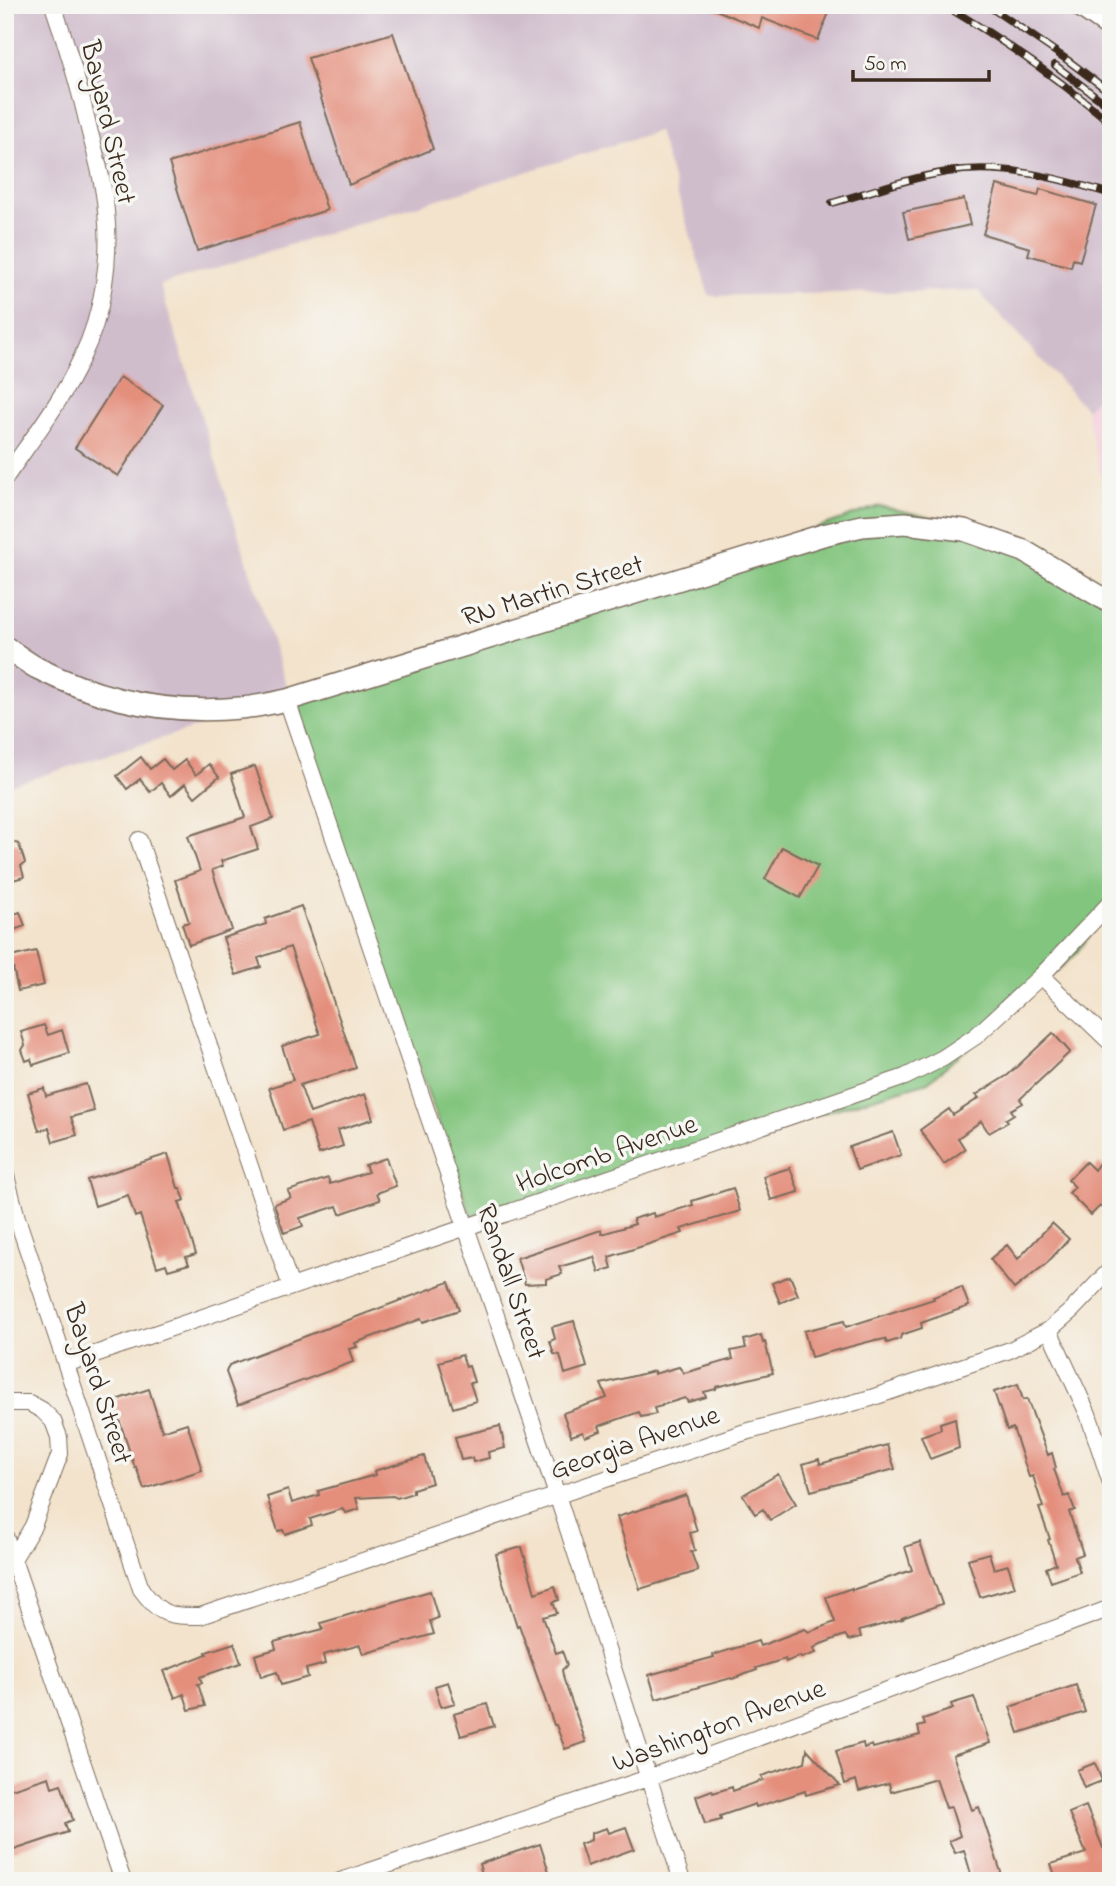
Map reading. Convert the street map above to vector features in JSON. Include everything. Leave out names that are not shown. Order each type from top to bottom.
[{"type":"street","name":"Bayard Street","points":[[5,478],[65,391],[83,356],[97,317],[106,268],[106,212],[100,172],[73,64],[53,5]]},
{"type":"street","points":[[1079,5],[1110,26]]},
{"type":"street","name":"RN Martin Street","points":[[5,647],[36,667],[106,697],[147,706],[194,710],[241,708],[287,700],[815,537],[862,526],[905,523],[964,530],[1024,551],[1111,603]]},
{"type":"street","name":"Randall Street","points":[[287,700],[557,1495],[682,1881]]},
{"type":"street","points":[[139,840],[291,1287]]},
{"type":"street","name":"Holcomb Avenue","points":[[66,1364],[905,1077],[943,1058],[976,1036],[1041,976],[1111,902]]},
{"type":"street","points":[[1041,976],[1111,1043]]},
{"type":"street","name":"Bayard Street","points":[[5,1172],[11,1219],[66,1364],[141,1589],[154,1606]]},
{"type":"street","name":"Georgia Avenue","points":[[154,1606],[173,1616],[200,1616],[742,1433],[870,1398],[1010,1350],[1049,1329],[1072,1310],[1111,1269]]},
{"type":"street","points":[[1049,1329],[1087,1414],[1111,1483]]},
{"type":"street","name":"Bayard Street","points":[[5,1406],[29,1403],[42,1410],[54,1421],[61,1454],[33,1526],[13,1559]]},
{"type":"street","points":[[5,1536],[123,1881]]},
{"type":"street","name":"Washington Avenue","points":[[340,1881],[648,1778],[1111,1608]]},
{"type":"shaded area","points":[[5,5],[1101,5],[1111,15],[1111,384],[1086,409],[977,290],[709,296],[658,131],[160,285],[290,698],[5,787]]},
{"type":"shaded area","points":[[1111,384],[1111,522],[1086,409]]},
{"type":"green space","points":[[879,506],[1015,535],[1111,596],[1111,906],[1074,956],[928,1082],[471,1216],[290,698],[564,616]]},
{"type":"building","points":[[704,5],[832,5],[818,40],[762,18],[759,28]]},
{"type":"building","points":[[393,33],[433,149],[349,185],[308,58]]},
{"type":"building","points":[[300,122],[327,210],[197,251],[169,163]]},
{"type":"building","points":[[997,185],[1038,196],[1040,189],[1096,205],[1080,261],[1073,259],[1071,267],[1028,255],[1030,248],[983,234]]},
{"type":"building","points":[[964,199],[970,225],[909,239],[903,212]]},
{"type":"building","points":[[120,377],[163,405],[118,476],[75,448]]},
{"type":"building","points":[[141,757],[150,769],[163,759],[172,770],[185,760],[196,775],[209,764],[219,777],[195,797],[185,784],[171,796],[161,783],[150,792],[140,779],[127,789],[117,776]]},
{"type":"building","points":[[255,766],[273,819],[251,827],[258,849],[221,861],[223,866],[212,870],[232,930],[189,945],[182,924],[189,922],[175,880],[200,871],[188,836],[245,817],[231,774]]},
{"type":"building","points":[[5,840],[19,844],[25,863],[21,866],[24,877],[5,882]]},
{"type":"building","points":[[782,847],[818,866],[800,898],[765,879]]},
{"type":"building","points":[[301,906],[356,1068],[300,1085],[310,1113],[365,1094],[373,1119],[338,1130],[343,1146],[319,1154],[309,1122],[283,1130],[269,1088],[293,1080],[282,1046],[320,1034],[290,947],[258,958],[261,967],[236,975],[223,938],[266,924],[265,919]]},
{"type":"building","points":[[20,912],[25,926],[5,933],[5,917]]},
{"type":"building","points":[[36,951],[44,985],[18,991],[11,957]]},
{"type":"building","points":[[44,1025],[48,1035],[62,1030],[69,1053],[33,1065],[31,1059],[26,1061],[22,1050],[25,1045],[21,1032]]},
{"type":"building","points":[[1053,1033],[1070,1052],[1020,1099],[1023,1103],[1011,1110],[1014,1114],[1006,1119],[1008,1122],[989,1133],[981,1121],[958,1138],[965,1149],[944,1164],[920,1130],[949,1109],[953,1115],[979,1098],[976,1095],[1008,1075]]},
{"type":"building","points":[[86,1084],[94,1111],[71,1117],[77,1135],[53,1142],[49,1128],[39,1131],[28,1093],[44,1088],[46,1096]]},
{"type":"building","points":[[893,1132],[901,1155],[857,1170],[849,1147]]},
{"type":"building","points":[[168,1154],[178,1188],[185,1200],[179,1202],[196,1254],[186,1257],[189,1264],[168,1270],[166,1264],[157,1267],[140,1215],[135,1217],[128,1195],[95,1206],[87,1180]]},
{"type":"building","points":[[386,1158],[396,1186],[377,1193],[380,1200],[340,1214],[337,1206],[300,1218],[303,1226],[284,1233],[274,1204],[291,1198],[288,1191],[328,1178],[330,1184],[368,1172],[365,1165]]},
{"type":"building","points":[[1086,1162],[1094,1170],[1099,1163],[1111,1174],[1111,1202],[1104,1209],[1100,1206],[1091,1215],[1069,1193],[1075,1187],[1068,1180]]},
{"type":"building","points":[[790,1168],[799,1192],[771,1200],[763,1176]]},
{"type":"building","points":[[733,1188],[740,1211],[681,1229],[683,1233],[609,1257],[612,1268],[599,1272],[594,1257],[559,1267],[562,1274],[546,1279],[546,1283],[525,1284],[517,1258],[601,1230],[602,1234],[635,1224],[633,1219],[653,1213],[654,1217],[693,1205],[692,1201]]},
{"type":"building","points":[[1052,1223],[1069,1239],[1047,1263],[1014,1289],[990,1259],[1007,1245],[1018,1259]]},
{"type":"building","points":[[790,1276],[798,1295],[780,1303],[772,1283]]},
{"type":"building","points":[[449,1282],[459,1310],[423,1322],[421,1319],[355,1343],[357,1347],[349,1349],[353,1362],[238,1405],[226,1372],[229,1365]]},
{"type":"building","points":[[962,1287],[969,1306],[921,1323],[922,1328],[901,1335],[900,1339],[887,1343],[885,1339],[875,1340],[811,1357],[804,1331],[844,1321],[846,1327],[934,1299],[933,1297]]},
{"type":"building","points":[[574,1321],[587,1367],[565,1374],[560,1355],[554,1354],[550,1341],[555,1339],[552,1327]]},
{"type":"building","points":[[761,1335],[773,1373],[716,1387],[704,1392],[706,1397],[688,1402],[685,1398],[662,1405],[654,1408],[656,1414],[641,1417],[639,1412],[599,1426],[601,1431],[585,1437],[583,1432],[571,1436],[563,1413],[607,1398],[601,1384],[679,1367],[684,1373],[733,1359],[731,1351],[746,1348],[744,1340]]},
{"type":"building","points":[[462,1355],[474,1382],[470,1383],[476,1401],[453,1408],[439,1362]]},
{"type":"building","points":[[1018,1384],[1023,1400],[1027,1399],[1048,1455],[1052,1453],[1056,1468],[1054,1469],[1064,1497],[1069,1495],[1075,1510],[1069,1512],[1083,1554],[1075,1557],[1080,1572],[1051,1582],[1046,1568],[1056,1564],[1039,1508],[1043,1507],[1033,1476],[1029,1477],[1013,1428],[1007,1430],[994,1392]]},
{"type":"building","points":[[149,1389],[162,1431],[187,1423],[202,1470],[144,1489],[113,1401]]},
{"type":"building","points":[[955,1418],[959,1448],[930,1459],[921,1436],[941,1429],[940,1423]]},
{"type":"building","points":[[500,1426],[505,1448],[488,1452],[489,1458],[473,1462],[472,1458],[461,1460],[455,1437]]},
{"type":"building","points":[[887,1445],[895,1469],[811,1491],[803,1464],[819,1459],[820,1464]]},
{"type":"building","points":[[424,1456],[432,1483],[413,1489],[413,1493],[397,1498],[356,1498],[359,1509],[346,1513],[342,1509],[310,1519],[312,1525],[285,1534],[283,1530],[278,1531],[267,1497],[288,1490],[292,1503],[319,1495],[318,1491],[375,1475],[374,1471]]},
{"type":"building","points":[[778,1474],[796,1504],[770,1520],[763,1509],[755,1514],[743,1495]]},
{"type":"building","points":[[686,1495],[697,1531],[690,1533],[695,1551],[691,1552],[698,1571],[640,1589],[617,1517]]},
{"type":"building","points":[[920,1542],[942,1604],[903,1619],[859,1631],[861,1637],[849,1640],[845,1635],[821,1644],[814,1648],[816,1653],[801,1658],[800,1656],[786,1662],[785,1659],[732,1679],[656,1699],[649,1675],[714,1657],[713,1655],[758,1641],[760,1646],[805,1629],[809,1632],[835,1622],[826,1597],[912,1570],[905,1547]]},
{"type":"building","points":[[522,1547],[535,1593],[555,1586],[559,1600],[553,1602],[557,1613],[543,1617],[556,1653],[562,1651],[567,1665],[562,1670],[564,1680],[586,1742],[565,1749],[519,1625],[517,1626],[496,1554]]},
{"type":"building","points":[[989,1553],[994,1569],[1008,1565],[1015,1587],[980,1597],[968,1559]]},
{"type":"building","points":[[430,1591],[438,1618],[430,1621],[434,1634],[363,1654],[360,1645],[323,1655],[325,1664],[306,1669],[308,1677],[281,1685],[277,1672],[261,1677],[255,1655],[276,1649],[274,1642],[323,1629],[321,1623]]},
{"type":"building","points":[[234,1643],[241,1663],[200,1677],[202,1683],[198,1684],[205,1706],[189,1710],[184,1694],[175,1698],[164,1671]]},
{"type":"building","points":[[448,1682],[455,1703],[441,1707],[435,1686]]},
{"type":"building","points":[[1076,1685],[1085,1712],[1019,1733],[1010,1707]]},
{"type":"building","points":[[974,1697],[990,1743],[953,1755],[972,1810],[979,1807],[1004,1881],[973,1881],[964,1850],[955,1853],[949,1841],[960,1836],[951,1807],[946,1808],[936,1779],[891,1792],[889,1783],[859,1791],[856,1780],[845,1784],[836,1751],[863,1743],[864,1748],[872,1745],[873,1748],[920,1735],[918,1727],[925,1725],[923,1719],[953,1709],[951,1704]]},
{"type":"building","points":[[487,1704],[494,1726],[461,1736],[454,1714]]},
{"type":"building","points":[[807,1749],[840,1785],[806,1795],[805,1791],[756,1807],[755,1804],[720,1816],[721,1820],[705,1824],[696,1796],[732,1787],[733,1791],[763,1780],[761,1776],[805,1762]]},
{"type":"building","points":[[1095,1763],[1102,1781],[1084,1788],[1077,1770]]},
{"type":"building","points":[[49,1777],[52,1787],[61,1784],[73,1820],[65,1823],[68,1832],[5,1853],[5,1791]]},
{"type":"building","points":[[1086,1806],[1103,1848],[1111,1845],[1111,1881],[1102,1881],[1100,1875],[1082,1881],[1057,1881],[1051,1864],[1086,1853],[1069,1813]]},
{"type":"building","points":[[626,1827],[634,1849],[587,1866],[580,1844],[591,1840],[591,1833],[607,1828],[609,1833]]},
{"type":"building","points":[[540,1844],[552,1881],[484,1881],[479,1864]]},
{"type":"railway","points":[[944,5],[1030,61],[1111,123]]},
{"type":"railway","points":[[987,5],[1111,93]]},
{"type":"railway","points":[[1055,65],[1111,108]]},
{"type":"railway","points":[[832,203],[918,178],[947,172],[988,169],[1030,174],[1111,194]]}]
